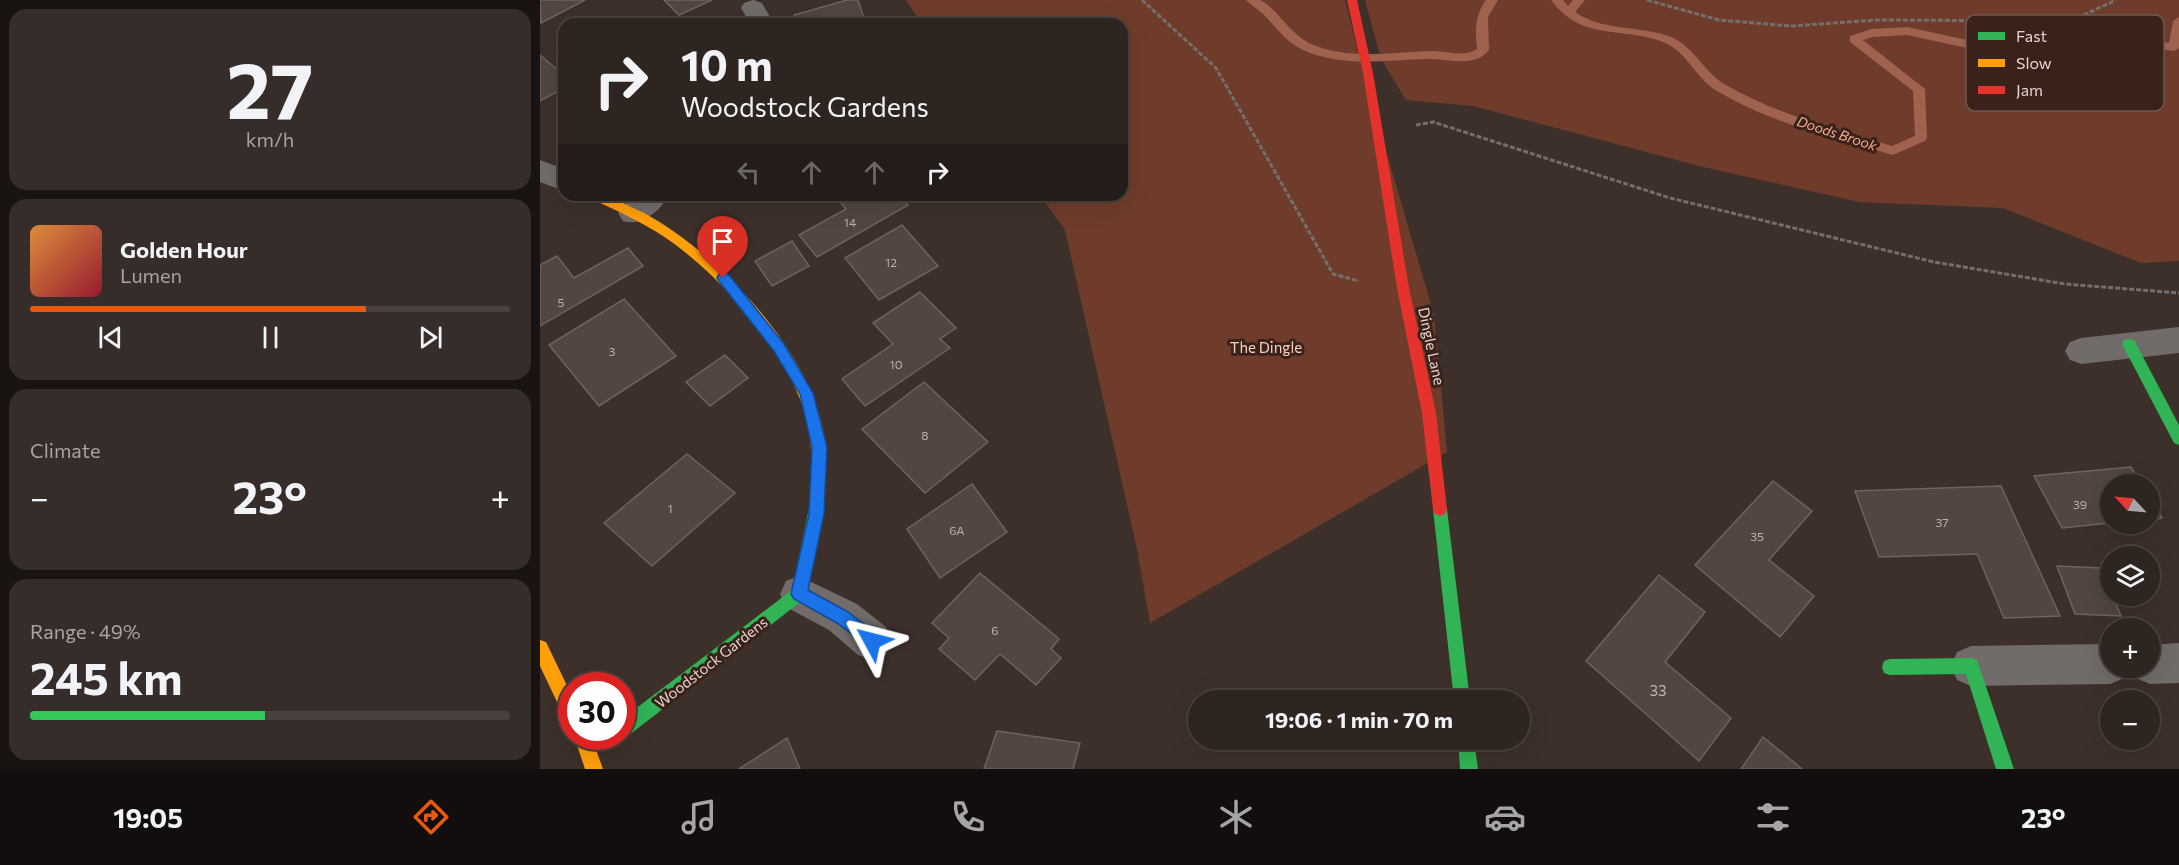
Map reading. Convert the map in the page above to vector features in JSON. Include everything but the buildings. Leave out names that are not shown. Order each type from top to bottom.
[{"type":"street","name":"Dingle Lane","points":[[1352,0],[1368,73],[1403,288],[1429,413],[1461,690]]},
{"type":"street","points":[[540,170],[558,178]]},
{"type":"street","points":[[627,201],[644,204],[676,238],[723,278],[779,348],[806,393],[819,447],[816,514],[799,594],[843,617],[872,641]]},
{"type":"street","points":[[2081,351],[2179,340]]},
{"type":"street","points":[[2129,344],[2179,439]]},
{"type":"street","name":"Woodstock Gardens","points":[[636,719],[799,594]]},
{"type":"street","points":[[540,648],[558,686]]},
{"type":"street","points":[[2160,664],[2179,663]]},
{"type":"street","points":[[1890,667],[2100,664]]},
{"type":"street","points":[[1971,666],[2005,769]]},
{"type":"street","points":[[1467,750],[1468,769]]},
{"type":"path","points":[[1142,0],[1216,68],[1333,274],[1385,289],[1403,288]]},
{"type":"path","points":[[1647,0],[1719,20],[1791,26],[1877,20],[1966,20]]},
{"type":"path","points":[[2084,15],[2116,0]]},
{"type":"path","points":[[1376,130],[1433,122],[1670,198],[1923,259],[2064,284],[2179,294]]},
{"type":"green space","name":"The Dingle","points":[[906,0],[1345,0],[1364,75],[1434,315],[1447,452],[1150,623],[1137,549],[1065,230],[1044,201],[1128,201],[1128,18],[918,18]]},
{"type":"green space","points":[[1365,0],[2179,0],[2179,261],[2141,263],[2003,208],[1859,202],[1703,167],[1473,106],[1406,100],[1381,59]]},
{"type":"waterway","name":"Doods Brook","points":[[1252,0],[1303,45],[1334,55],[1368,58],[1435,55],[1471,57],[1483,50],[1482,17],[1492,0]]},
{"type":"waterway","name":"Doods Brook","points":[[1557,0],[1569,13]]},
{"type":"waterway","points":[[1569,13],[1579,0]]},
{"type":"waterway","name":"Doods Brook","points":[[1569,13],[1593,26],[1668,40],[1688,54],[1714,83],[1752,104],[1791,120],[1893,151],[1921,138],[1919,89],[1854,39],[1872,33],[1907,31],[1966,44]]},
{"type":"waterway","name":"Doods Brook","points":[[2164,46],[2174,47],[2179,21]]},
{"type":"traffic: fast","points":[[2129,344],[2179,439]]},
{"type":"traffic: fast","points":[[636,719],[799,594],[816,508]]},
{"type":"traffic: fast","points":[[1440,509],[1461,690]]},
{"type":"traffic: fast","points":[[1890,667],[1971,666],[2005,769]]},
{"type":"traffic: fast","points":[[1467,750],[1469,769]]},
{"type":"traffic: slow","points":[[607,201],[656,226],[697,255],[745,302],[787,360],[803,391],[814,420],[819,448],[816,508]]},
{"type":"traffic: slow","points":[[540,648],[558,686]]},
{"type":"traffic: slow","points":[[587,750],[594,769]]},
{"type":"traffic: jam","points":[[1352,0],[1368,73],[1403,288],[1429,413],[1440,509]]},
{"type":"route","points":[[723,278],[779,348],[806,393],[819,447],[816,514],[799,594],[843,617],[872,641]]}]
